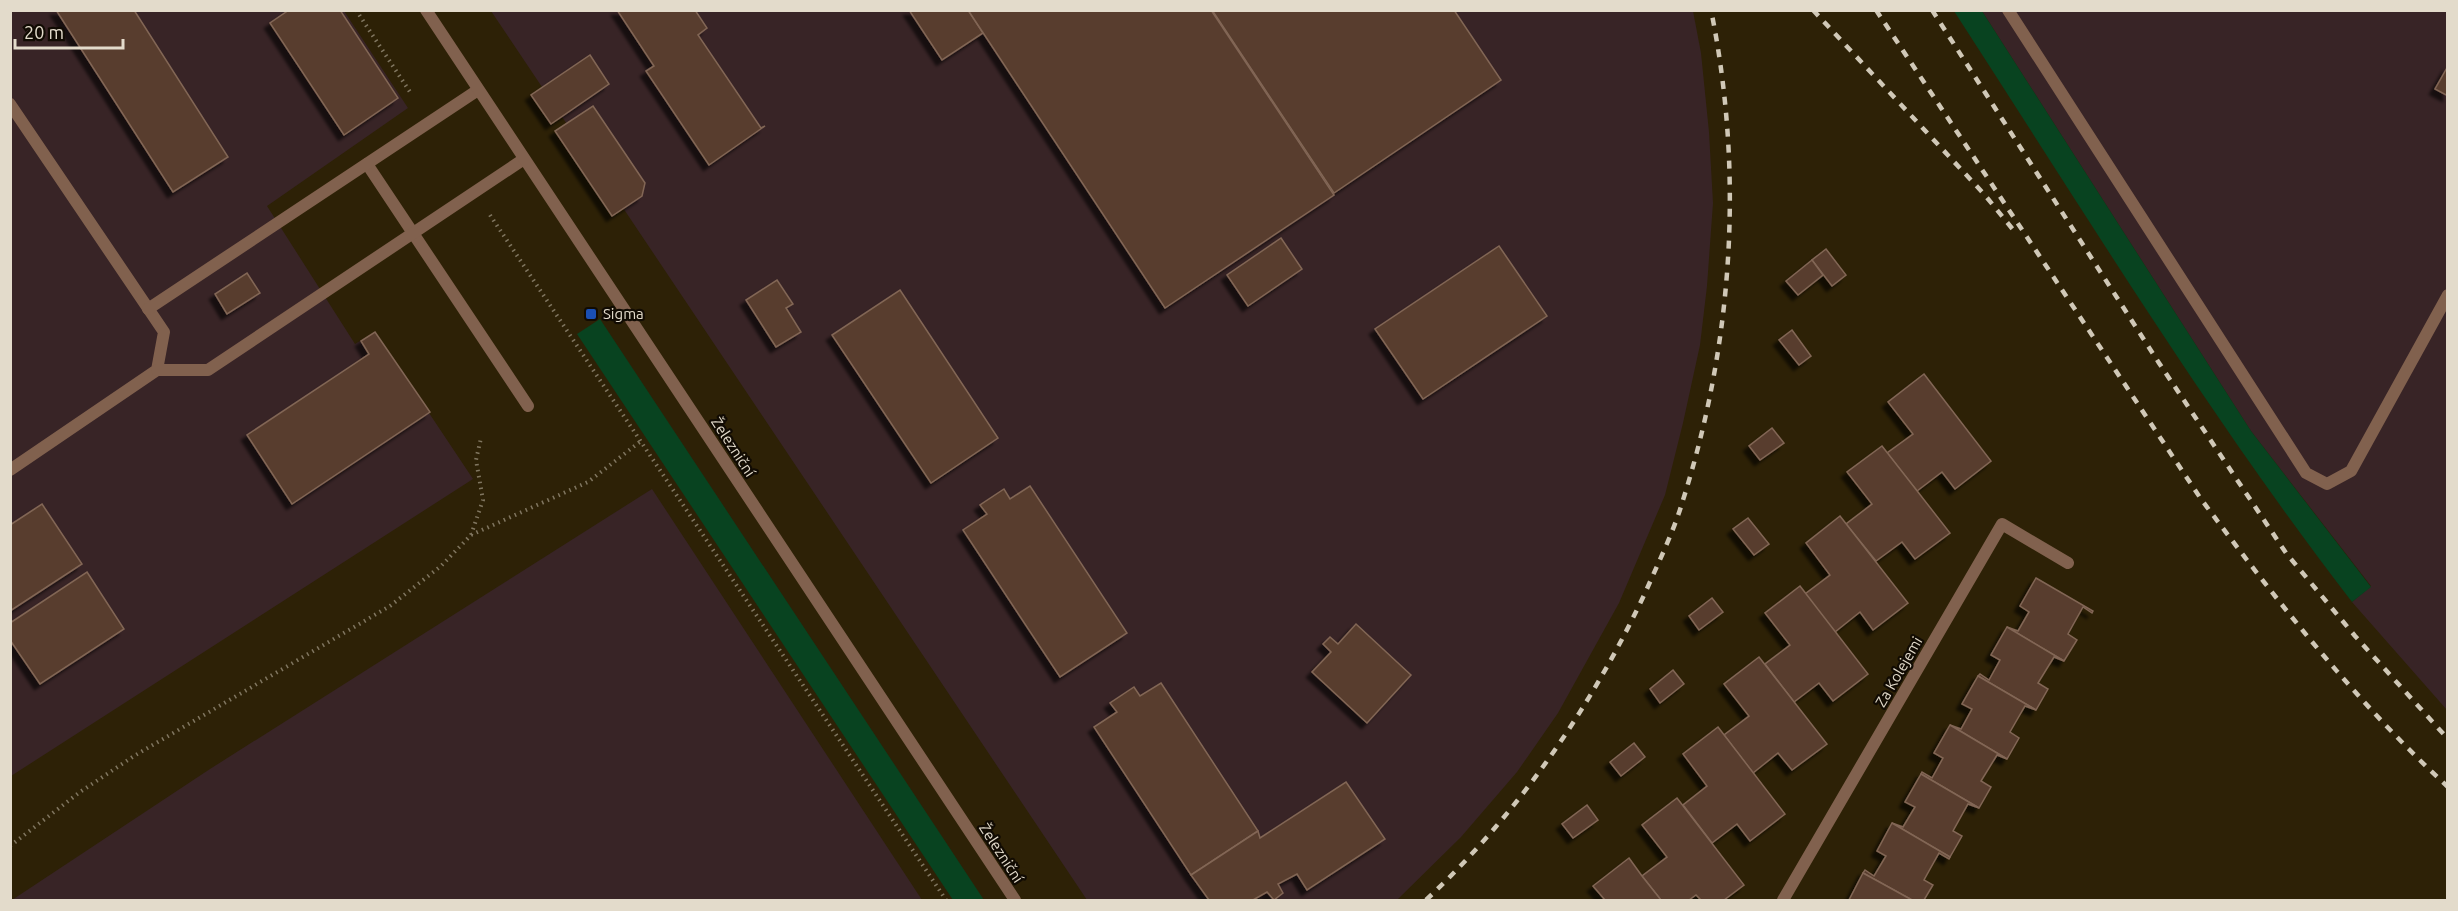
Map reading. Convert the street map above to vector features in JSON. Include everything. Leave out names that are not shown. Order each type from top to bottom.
[{"type":"street","name":"Železniční","points":[[426,10],[1015,900]]},
{"type":"street","points":[[2008,10],[2306,473],[2327,484],[2351,471],[2448,295]]},
{"type":"street","points":[[148,309],[478,90]]},
{"type":"street","points":[[10,104],[164,332],[157,370]]},
{"type":"street","points":[[10,470],[157,370],[208,370],[524,159]]},
{"type":"street","points":[[366,164],[528,406]]},
{"type":"street","name":"Za Kolejemi","points":[[1783,900],[2002,524],[2068,563]]},
{"type":"path","points":[[356,10],[410,92]]},
{"type":"path","points":[[490,215],[946,900]]},
{"type":"path","points":[[471,535],[483,500],[476,460],[481,438]]},
{"type":"path","points":[[10,846],[80,792],[134,756],[390,606],[441,566],[471,535],[588,482],[641,441]]},
{"type":"shaded area","points":[[11,11],[344,11],[408,108],[267,206],[355,344],[375,332],[473,479],[11,776]]},
{"type":"shaded area","points":[[491,11],[1693,11],[1701,53],[1713,203],[1700,345],[1683,423],[1665,495],[1619,603],[1558,713],[1517,772],[1461,837],[1397,900],[1087,900]]},
{"type":"shaded area","points":[[1982,11],[2447,11],[2447,710],[2352,602],[2371,586],[2251,431]]},
{"type":"shaded area","points":[[652,489],[922,900],[12,900],[210,769]]},
{"type":"green space","points":[[1954,11],[1982,11],[2251,431],[2371,587],[2352,602],[2196,385]]},
{"type":"green space","points":[[600,319],[984,900],[953,900],[577,334]]},
{"type":"building","points":[[56,10],[134,10],[228,157],[173,192]]},
{"type":"building","points":[[289,10],[340,10],[398,98],[344,135],[270,23]]},
{"type":"building","points":[[617,10],[695,10],[707,28],[698,35],[761,128],[765,126],[709,165],[646,71],[654,66]]},
{"type":"building","points":[[909,10],[968,10],[983,33],[942,60]]},
{"type":"building","points":[[968,10],[1211,10],[1334,195],[1165,308]]},
{"type":"building","points":[[1212,10],[1454,10],[1501,80],[1334,193]]},
{"type":"building","points":[[590,55],[609,84],[551,124],[531,95]]},
{"type":"building","points":[[2448,66],[2448,96],[2435,89]]},
{"type":"building","points":[[593,106],[645,183],[642,196],[612,216],[555,131]]},
{"type":"building","points":[[1281,238],[1302,269],[1248,306],[1227,275]]},
{"type":"building","points":[[1499,246],[1547,316],[1423,399],[1375,329]]},
{"type":"building","points":[[1826,249],[1846,275],[1832,286],[1812,260]]},
{"type":"building","points":[[1812,260],[1823,275],[1798,295],[1786,281]]},
{"type":"building","points":[[247,273],[260,293],[227,314],[215,294]]},
{"type":"building","points":[[777,280],[793,304],[786,308],[801,332],[776,347],[746,300]]},
{"type":"building","points":[[900,290],[998,438],[931,483],[832,335]]},
{"type":"building","points":[[1792,330],[1811,356],[1799,365],[1779,340]]},
{"type":"building","points":[[375,332],[430,412],[292,504],[247,435],[369,354],[361,341]]},
{"type":"building","points":[[1924,374],[1991,461],[1955,489],[1942,472],[1917,491],[1887,453],[1913,434],[1888,402]]},
{"type":"building","points":[[1772,428],[1784,443],[1760,460],[1749,446]]},
{"type":"building","points":[[1882,446],[1950,533],[1915,559],[1902,542],[1876,561],[1846,524],[1872,504],[1847,472]]},
{"type":"building","points":[[1030,486],[1127,633],[1060,677],[963,530],[987,514],[980,505],[1004,489],[1010,499]]},
{"type":"building","points":[[42,504],[82,564],[10,611],[10,525]]},
{"type":"building","points":[[1840,516],[1908,603],[1873,630],[1860,612],[1835,632],[1805,594],[1830,575],[1806,543]]},
{"type":"building","points":[[1748,518],[1769,544],[1754,555],[1733,529]]},
{"type":"building","points":[[87,572],[124,629],[40,684],[10,640],[10,623]]},
{"type":"building","points":[[2036,578],[2093,611],[2092,613],[2083,607],[2068,634],[2077,640],[2064,661],[2007,627],[2018,631],[2029,612],[2020,606]]},
{"type":"building","points":[[1800,586],[1868,674],[1833,701],[1819,683],[1794,702],[1765,664],[1790,645],[1765,613]]},
{"type":"building","points":[[1712,598],[1723,612],[1699,630],[1689,616]]},
{"type":"building","points":[[1356,624],[1411,675],[1367,723],[1312,672],[1331,652],[1323,644],[1330,637],[1338,644]]},
{"type":"building","points":[[2007,627],[2064,661],[2054,657],[2038,683],[2048,689],[2036,710],[1978,676],[1980,674],[1989,680],[2000,660],[1991,655]]},
{"type":"building","points":[[1759,657],[1827,744],[1792,770],[1778,753],[1753,773],[1724,735],[1749,716],[1724,684]]},
{"type":"building","points":[[1673,670],[1684,684],[1660,703],[1650,689]]},
{"type":"building","points":[[1978,676],[2036,710],[2025,706],[2010,732],[2019,738],[2007,759],[1950,725],[1961,729],[1972,709],[1962,704]]},
{"type":"building","points":[[1161,683],[1258,831],[1191,875],[1094,727],[1117,712],[1110,703],[1134,687],[1140,696]]},
{"type":"building","points":[[1950,725],[2007,759],[1997,755],[1981,781],[1991,787],[1979,808],[1921,774],[1922,772],[1932,778],[1943,758],[1934,753]]},
{"type":"building","points":[[1718,727],[1785,814],[1750,841],[1737,824],[1712,843],[1683,805],[1707,786],[1683,754]]},
{"type":"building","points":[[1634,743],[1645,757],[1621,776],[1610,762]]},
{"type":"building","points":[[1921,774],[1979,808],[1968,804],[1953,831],[1962,836],[1950,857],[1892,823],[1903,827],[1915,807],[1905,802]]},
{"type":"building","points":[[1346,782],[1385,839],[1307,890],[1297,874],[1278,884],[1283,893],[1274,900],[1267,892],[1253,900],[1209,900],[1191,875],[1258,831],[1260,838]]},
{"type":"building","points":[[1677,798],[1744,885],[1724,900],[1701,900],[1696,895],[1689,900],[1661,900],[1642,876],[1667,857],[1642,825]]},
{"type":"building","points":[[1587,805],[1598,820],[1573,838],[1562,824]]},
{"type":"building","points":[[1892,823],[1950,857],[1949,859],[1939,853],[1924,880],[1933,885],[1924,900],[1912,900],[1863,873],[1865,870],[1874,876],[1886,856],[1877,851]]},
{"type":"building","points":[[1629,858],[1661,900],[1605,900],[1593,886]]},
{"type":"building","points":[[1863,873],[1912,900],[1849,900]]},
{"type":"railway","points":[[1426,900],[1492,831],[1551,756],[1602,676],[1625,634],[1666,546],[1679,512],[1700,440],[1713,380],[1723,318],[1728,256],[1730,195],[1728,133],[1711,10]]},
{"type":"railway","points":[[1813,10],[1984,194],[2015,232]]},
{"type":"railway","points":[[1876,10],[2201,499],[2318,649],[2381,720],[2448,787]]},
{"type":"railway","points":[[1932,10],[2159,363],[2286,553],[2355,636],[2448,739]]},
{"type":"place","name":"Sigma","points":[[591,314]]}]
